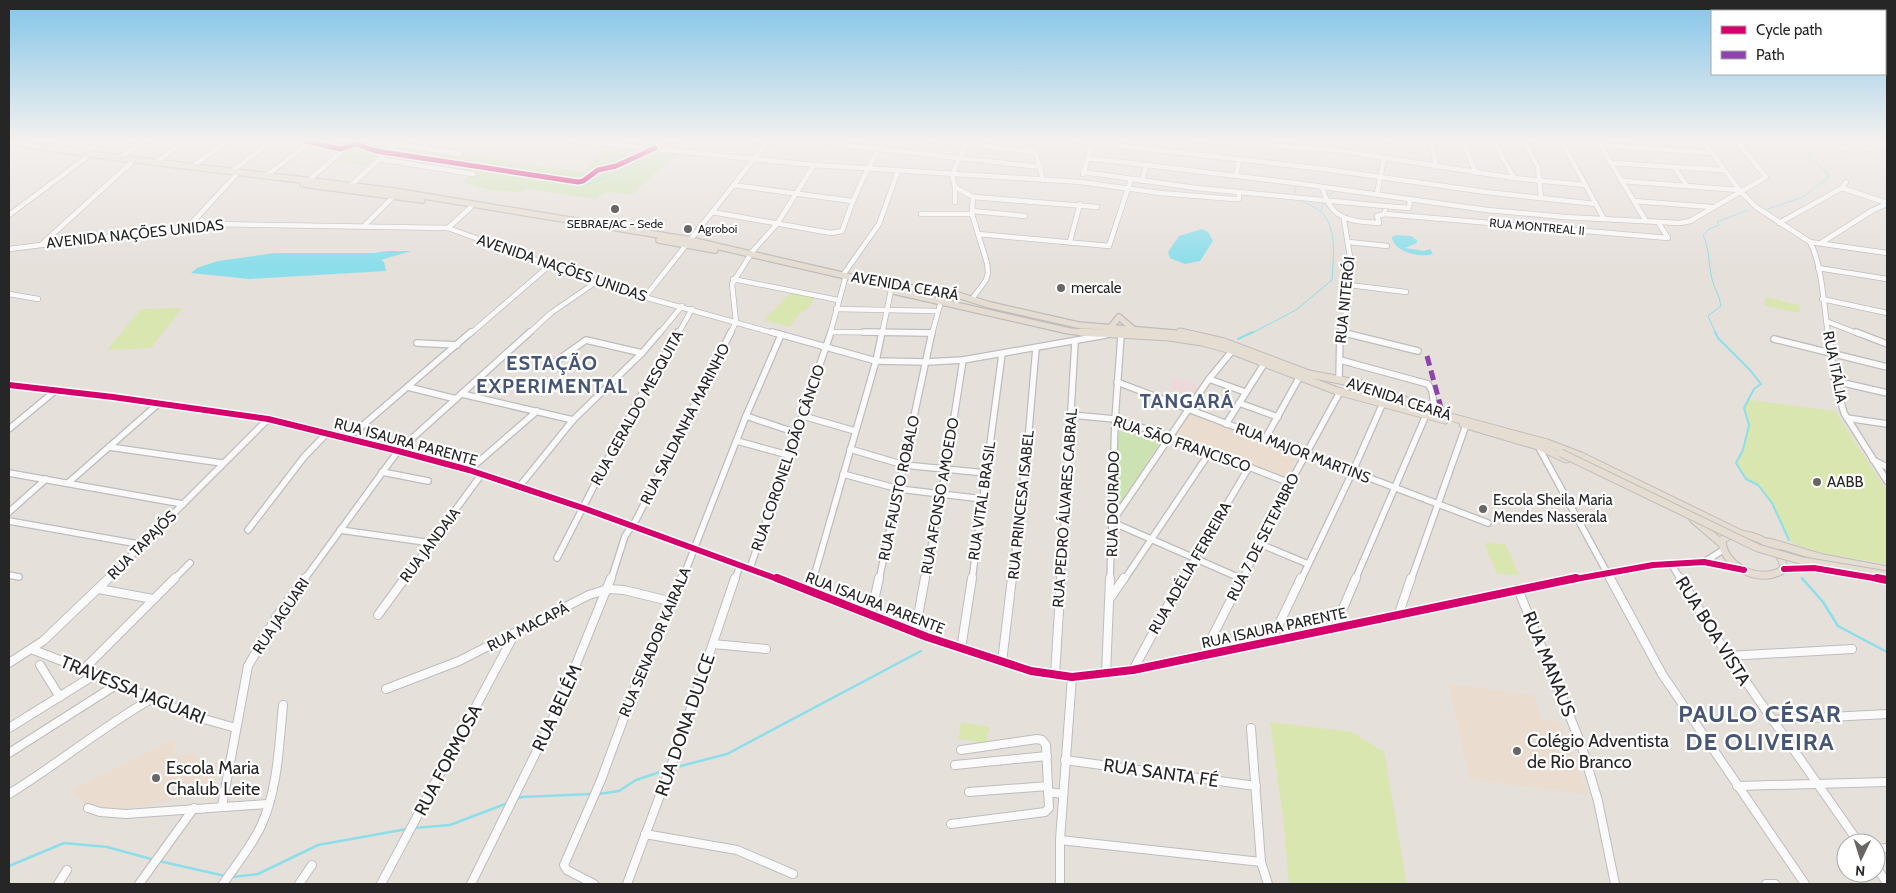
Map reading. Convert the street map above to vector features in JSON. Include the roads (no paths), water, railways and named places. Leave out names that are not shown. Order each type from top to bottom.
[{"type":"main road","name":"AVENIDA CEARÁ","points":[[291,182],[346,190],[418,195],[688,242],[1069,331],[1109,331],[1203,342],[1232,351],[1299,378],[1382,405],[1466,425],[1540,446],[1697,521],[1722,547],[1732,562],[1744,570]]},
{"type":"main road","name":"AVENIDA CEARÁ","points":[[327,182],[352,184],[403,198],[688,242]]},
{"type":"main road","points":[[403,198],[418,195]]},
{"type":"main road","name":"AVENIDA CEARÁ","points":[[844,277],[886,285],[941,291],[1109,331]]},
{"type":"main road","points":[[939,301],[935,294],[941,291]]},
{"type":"main road","points":[[955,305],[972,299]]},
{"type":"main road","points":[[1109,331],[1119,317],[1135,329]]},
{"type":"main road","name":"AVENIDA CEARÁ","points":[[1121,332],[1135,329],[1179,332],[1224,342],[1309,374],[1342,380],[1379,390],[1435,412],[1496,428],[1562,449],[1741,534],[1763,541]]},
{"type":"main road","points":[[1340,392],[1342,380]]},
{"type":"main road","points":[[1371,401],[1379,395],[1379,390]]},
{"type":"main road","points":[[1540,446],[1561,453],[1614,477],[1758,548],[1802,561],[1887,579]]},
{"type":"main road","points":[[1722,547],[1727,536],[1741,534]]},
{"type":"main road","points":[[1763,541],[1781,555],[1784,569]]},
{"type":"main road","points":[[1763,541],[1823,558],[1887,570]]},
{"type":"main road","points":[[1744,570],[1770,576],[1779,574],[1784,569],[1819,569],[1887,579]]},
{"type":"street","points":[[9,215],[51,182]]},
{"type":"street","points":[[42,244],[110,182]]},
{"type":"street","points":[[188,226],[226,182]]},
{"type":"street","points":[[346,190],[355,182]]},
{"type":"street","points":[[645,297],[736,182]]},
{"type":"street","points":[[736,322],[733,280],[750,255],[776,224],[803,182]]},
{"type":"street","points":[[712,212],[837,233],[842,231],[861,182]]},
{"type":"street","name":"RUA CORONEL JOÃO CÂNCIO","points":[[750,568],[832,332],[844,277],[879,224],[894,182]]},
{"type":"street","points":[[954,182],[955,202]]},
{"type":"street","points":[[1075,182],[1234,200],[1239,198],[1239,192]]},
{"type":"street","points":[[978,234],[1109,246],[1130,182]]},
{"type":"street","points":[[1156,182],[1239,192],[1407,208],[1410,206],[1410,199]]},
{"type":"street","points":[[1285,182],[1487,210],[1564,218],[1604,218],[1680,223],[1690,221],[1711,207],[1759,182]]},
{"type":"street","points":[[1377,194],[1379,182]]},
{"type":"street","points":[[1422,182],[1596,204]]},
{"type":"street","points":[[1538,182],[1541,198]]},
{"type":"street","points":[[1546,182],[1585,185]]},
{"type":"street","points":[[1583,182],[1604,218]]},
{"type":"street","points":[[1622,182],[1646,221]]},
{"type":"street","points":[[1631,182],[1740,191]]},
{"type":"street","points":[[1684,182],[1687,186]]},
{"type":"street","points":[[1732,182],[1756,207],[1810,242],[1887,252]]},
{"type":"street","points":[[1779,223],[1842,188],[1846,182]]},
{"type":"street","points":[[733,185],[795,195],[852,201]]},
{"type":"street","points":[[1322,186],[1325,200],[1335,214],[1344,220],[1379,223],[1377,216],[1385,214],[1384,206]]},
{"type":"street","points":[[955,187],[973,197],[1080,204],[1097,207]]},
{"type":"street","points":[[1842,188],[1887,204]]},
{"type":"street","points":[[364,226],[394,194]]},
{"type":"street","points":[[972,299],[986,280],[988,273],[987,263],[972,213],[973,197]]},
{"type":"street","points":[[1634,201],[1711,207]]},
{"type":"street","points":[[1070,241],[1080,204]]},
{"type":"street","points":[[1821,243],[1873,210],[1887,204]]},
{"type":"street","points":[[448,228],[471,207]]},
{"type":"street","points":[[921,214],[972,213],[1025,216]]},
{"type":"street","name":"RUA MONTREAL II","points":[[1385,214],[1668,238],[1658,222]]},
{"type":"street","name":"RUA NITERÓI","points":[[1342,380],[1340,332],[1347,309],[1351,263],[1344,220]]},
{"type":"street","name":"AVENIDA NAÇÕES UNIDAS","points":[[9,249],[188,226],[233,224],[448,228],[596,282],[876,361],[927,362],[963,360],[1075,342],[1109,331]]},
{"type":"street","points":[[1349,242],[1387,246]]},
{"type":"street","name":"RUA ITÁLIA","points":[[1810,242],[1818,268],[1835,381],[1847,418],[1887,481]]},
{"type":"street","points":[[347,439],[550,265]]},
{"type":"street","points":[[1818,268],[1887,279]]},
{"type":"street","points":[[733,280],[838,300]]},
{"type":"street","name":"RUA JAGUARI","points":[[222,806],[248,666],[277,616],[398,450],[551,313],[596,282]]},
{"type":"street","points":[[1350,285],[1406,292]]},
{"type":"street","points":[[810,590],[876,361],[891,290]]},
{"type":"street","points":[[9,294],[38,299]]},
{"type":"street","points":[[1822,299],[1887,313]]},
{"type":"street","name":"RUA FAUSTO ROBALO","points":[[872,615],[939,301]]},
{"type":"street","points":[[519,487],[573,420],[642,353],[682,306]]},
{"type":"street","name":"RUA GERALDO MESQUITA","points":[[557,558],[636,404],[692,309]]},
{"type":"street","points":[[836,309],[936,312]]},
{"type":"street","points":[[1826,321],[1887,344]]},
{"type":"street","name":"RUA SALDANHA MARINHO","points":[[632,527],[736,322]]},
{"type":"street","points":[[832,332],[932,333]]},
{"type":"street","name":"RUA DOURADO","points":[[1106,674],[1115,419],[1121,332]]},
{"type":"street","points":[[1340,332],[1418,351]]},
{"type":"street","name":"RUA SENADOR KAIRALA","points":[[594,884],[567,870],[564,865],[598,787],[636,685],[673,602],[746,416],[781,335]]},
{"type":"street","points":[[1774,339],[1887,367]]},
{"type":"street","points":[[555,362],[586,340],[642,353]]},
{"type":"street","name":"RUA PEDRO ÁLVARES CABRAL","points":[[1055,675],[1075,342]]},
{"type":"street","points":[[417,343],[457,345]]},
{"type":"street","name":"RUA PRINCESA ISABEL","points":[[1002,662],[1027,452],[1036,348]]},
{"type":"street","points":[[1232,351],[1208,379],[1112,522],[1242,579]]},
{"type":"street","name":"RUA VITAL BRASIL","points":[[961,649],[1002,354]]},
{"type":"street","name":"RUA AFONSO AMOEDO","points":[[915,632],[946,469],[963,360]]},
{"type":"street","points":[[1340,360],[1428,384],[1432,391],[1435,412]]},
{"type":"street","points":[[1226,424],[1264,364]]},
{"type":"street","points":[[1265,438],[1299,378]]},
{"type":"street","points":[[1208,379],[1245,392]]},
{"type":"street","points":[[1835,381],[1887,393]]},
{"type":"street","name":"RUA MAJOR MARTINS","points":[[1117,382],[1488,523]]},
{"type":"street","name":"RUA ISAURA PARENTE","points":[[9,385],[113,396],[268,419],[398,450],[469,470],[583,508],[810,590],[961,649],[1031,671],[1072,677],[1133,670],[1202,657],[1335,627],[1398,616],[1607,572],[1653,565],[1704,562],[1744,570]]},
{"type":"street","points":[[408,387],[456,399]]},
{"type":"street","points":[[9,429],[55,391]]},
{"type":"street","name":"RUA 7 DE SETEMBRO","points":[[1202,657],[1290,483],[1340,392]]},
{"type":"street","points":[[462,394],[573,420]]},
{"type":"street","points":[[1239,403],[1278,417]]},
{"type":"street","points":[[68,483],[158,404]]},
{"type":"street","points":[[1271,641],[1353,471],[1382,405]]},
{"type":"street","points":[[469,470],[537,411]]},
{"type":"street","name":"RUA SÃO FRANCISCO","points":[[1071,415],[1115,419],[1169,436],[1290,483]]},
{"type":"street","points":[[1335,627],[1426,415]]},
{"type":"street","points":[[746,416],[797,433]]},
{"type":"street","points":[[803,416],[855,431]]},
{"type":"street","points":[[1847,418],[1877,422],[1887,426]]},
{"type":"street","name":"RUA TAPAJÓS","points":[[9,663],[53,632],[99,589],[222,463],[268,419]]},
{"type":"street","points":[[1398,616],[1466,425]]},
{"type":"street","points":[[248,530],[304,457],[327,433]]},
{"type":"street","points":[[737,440],[788,455]]},
{"type":"street","points":[[1540,446],[1662,674],[1805,884]]},
{"type":"street","points":[[109,447],[222,463]]},
{"type":"street","points":[[850,448],[904,465],[986,473]]},
{"type":"street","points":[[1110,597],[1152,540],[1210,452]]},
{"type":"street","points":[[1873,460],[1887,467]]},
{"type":"street","name":"RUA ADÉLIA FERREIRA","points":[[1133,670],[1193,559],[1211,533],[1249,467]]},
{"type":"street","points":[[382,472],[428,481]]},
{"type":"street","points":[[9,473],[183,504]]},
{"type":"street","points":[[843,474],[899,489],[983,498]]},
{"type":"street","name":"RUA JANDAIA","points":[[378,615],[481,475]]},
{"type":"street","points":[[9,512],[46,479]]},
{"type":"street","points":[[9,521],[144,545]]},
{"type":"street","name":"RUA BELÉM","points":[[471,884],[516,795],[580,660],[608,589],[626,536],[632,527]]},
{"type":"street","points":[[340,530],[432,543]]},
{"type":"street","points":[[1260,544],[1308,564]]},
{"type":"street","name":"RUA ISAURA PARENTE","points":[[1704,562],[1722,547]]},
{"type":"street","points":[[84,669],[190,563]]},
{"type":"street","name":"RUA DONA DULCE","points":[[627,884],[663,789],[740,565]]},
{"type":"street","name":"RUA BOA VISTA","points":[[1672,565],[1728,656],[1853,833]]},
{"type":"street","points":[[9,575],[19,577]]},
{"type":"street","points":[[99,589],[153,599]]},
{"type":"street","name":"RUA MACAPÁ","points":[[386,689],[459,661],[589,596],[608,589],[624,590],[673,602]]},
{"type":"street","name":"RUA MANAUS","points":[[1518,590],[1581,744],[1598,801],[1614,884]]},
{"type":"street","name":"RUA FORMOSA","points":[[381,884],[514,635]]},
{"type":"street","points":[[713,644],[766,649]]},
{"type":"street","name":"TRAVESSA JAGUARI","points":[[31,649],[119,683],[151,699],[204,719],[236,728]]},
{"type":"street","points":[[1728,656],[1852,649]]},
{"type":"street","points":[[40,665],[60,697]]},
{"type":"street","points":[[9,728],[96,674]]},
{"type":"street","points":[[1060,884],[1062,804],[1072,677]]},
{"type":"street","points":[[9,753],[119,683]]},
{"type":"street","points":[[9,794],[48,770],[132,710],[151,699]]},
{"type":"street","points":[[222,884],[259,829],[267,804],[283,705]]},
{"type":"street","points":[[1772,720],[1887,714]]},
{"type":"street","points":[[1251,728],[1261,862],[1268,884]]},
{"type":"street","points":[[951,824],[1045,812],[1049,808],[1046,745],[1042,740],[1037,739],[961,750]]},
{"type":"street","points":[[956,765],[1047,756]]},
{"type":"street","name":"RUA SANTA FÉ","points":[[1065,760],[1256,786]]},
{"type":"street","points":[[1737,786],[1887,782]]},
{"type":"street","points":[[969,792],[1048,789],[1063,794]]},
{"type":"street","points":[[1049,803],[1062,804]]},
{"type":"street","points":[[88,808],[100,812],[118,814],[267,804]]},
{"type":"street","points":[[139,884],[194,808]]},
{"type":"street","points":[[645,834],[737,850],[793,874]]},
{"type":"street","points":[[1060,840],[1261,862]]},
{"type":"street","points":[[299,884],[312,865]]},
{"type":"street","points":[[58,884],[67,870]]},
{"type":"street","points":[[1766,884],[1775,884]]},
{"type":"water","points":[[1202,229],[1208,232],[1213,241],[1200,261],[1185,264],[1170,258],[1168,252],[1179,236]]},
{"type":"water","points":[[1396,235],[1411,236],[1417,240],[1417,243],[1405,248],[1424,251],[1430,249],[1433,254],[1422,255],[1402,250],[1397,247],[1392,237]]},
{"type":"water","points":[[411,251],[381,260],[384,262],[386,271],[249,279],[191,273],[197,268],[218,261],[275,253],[374,253]]},
{"type":"waterway","points":[[556,182],[584,186],[595,182]]},
{"type":"waterway","points":[[1768,209],[1803,197],[1823,182]]},
{"type":"waterway","points":[[1295,193],[1296,184]]},
{"type":"waterway","points":[[1329,196],[1335,190]]},
{"type":"waterway","points":[[1250,334],[1296,310],[1332,280],[1333,244],[1330,226],[1321,212],[1300,200]]},
{"type":"waterway","points":[[1321,211],[1324,202]]},
{"type":"waterway","points":[[1716,334],[1708,316],[1721,306],[1712,279],[1707,246],[1703,235],[1709,229],[1719,225],[1717,222],[1748,210]]},
{"type":"waterway","points":[[1238,339],[1253,332]]},
{"type":"waterway","points":[[1716,334],[1761,384],[1754,389],[1744,408],[1749,425],[1743,450],[1736,463],[1746,479],[1758,485],[1772,503],[1789,540]]},
{"type":"waterway","points":[[1803,580],[1802,578],[1823,602],[1838,626],[1887,652]]},
{"type":"waterway","points":[[673,768],[727,754],[921,651]]},
{"type":"waterway","points":[[599,794],[619,791],[636,780],[666,770]]},
{"type":"waterway","points":[[517,799],[522,797],[591,794]]},
{"type":"waterway","points":[[414,828],[450,825],[508,803]]},
{"type":"waterway","points":[[233,877],[258,874],[318,845],[407,829]]},
{"type":"waterway","points":[[9,866],[64,843],[107,847],[155,860]]},
{"type":"waterway","points":[[159,861],[225,876]]},
{"type":"place","name":"SEBRAE/AC - Sede","points":[[615,209]]},
{"type":"place","name":"Agroboi","points":[[688,229]]},
{"type":"place","name":"mercale","points":[[1061,288]]},
{"type":"place","name":"AABB","points":[[1817,482]]},
{"type":"place","name":"Escola Sheila Maria Mendes Nasserala","points":[[1483,509]]},
{"type":"place","name":"Colégio Adventista de Rio Branco","points":[[1517,751]]},
{"type":"place","name":"Escola Maria Chalub Leite","points":[[156,778]]},
{"type":"district","name":"ESTAÇÃO EXPERIMENTAL","points":[[552,374]]},
{"type":"district","name":"TANGARÁ","points":[[1187,401]]},
{"type":"district","name":"PAULO CÉSAR DE OLIVEIRA","points":[[1760,728]]}]
